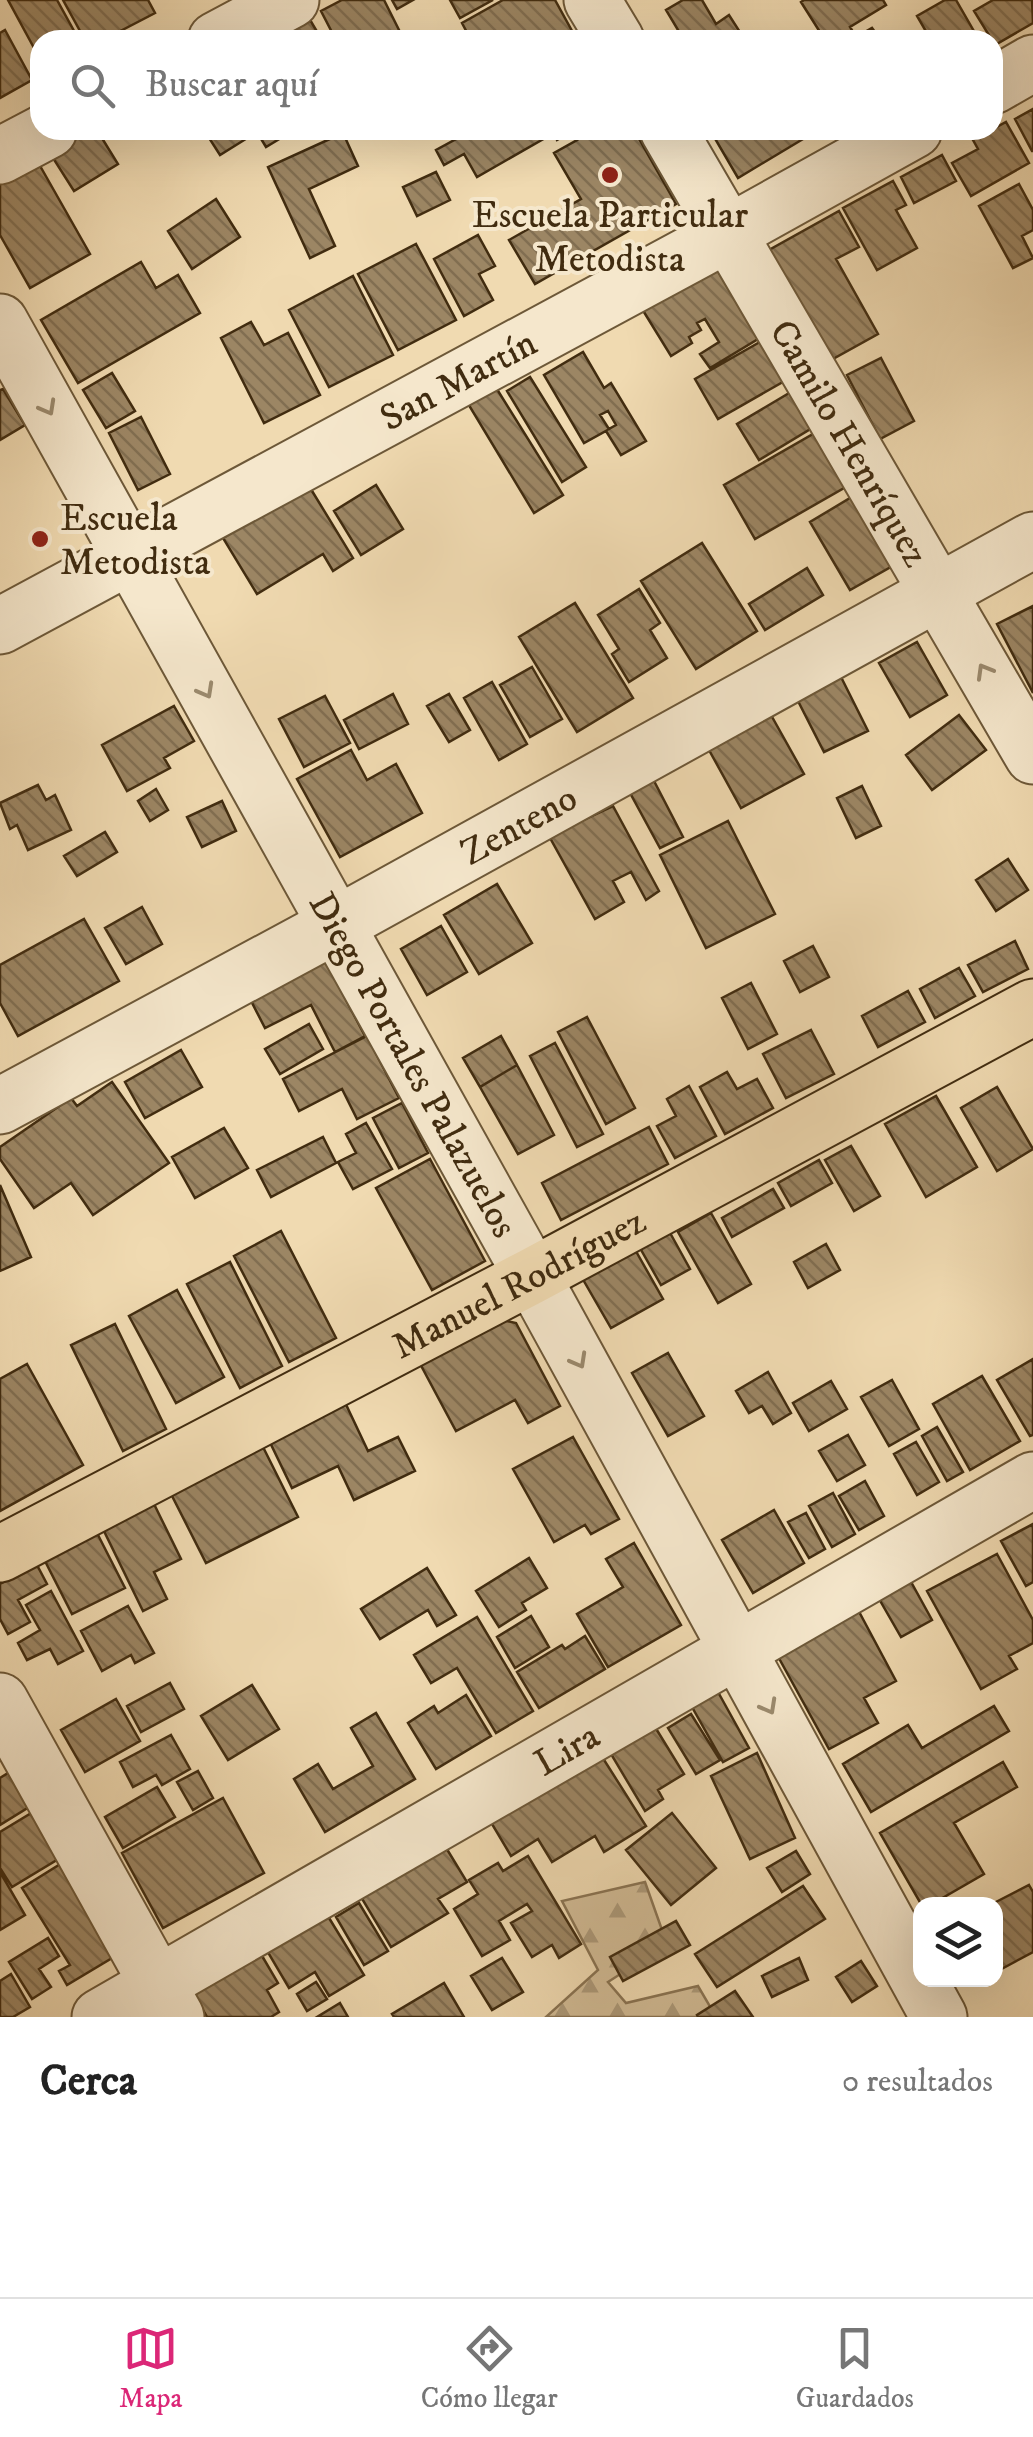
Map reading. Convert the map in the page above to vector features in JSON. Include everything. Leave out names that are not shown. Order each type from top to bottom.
[{"type":"main road","name":"Manuel Rodríguez","points":[[0,1554],[532,1276],[1033,1007]]},
{"type":"street","points":[[235,30],[291,0]]},
{"type":"street","points":[[592,0],[610,30]]},
{"type":"street","points":[[1003,80],[1033,63]]},
{"type":"street","points":[[0,156],[30,140]]},
{"type":"street","name":"Camilo Henríquez","points":[[674,140],[1033,756]]},
{"type":"street","name":"San Martín","points":[[0,626],[132,558],[896,140]]},
{"type":"street","name":"Diego Portales Palazuelos","points":[[0,322],[940,2017]]},
{"type":"street","name":"Zenteno","points":[[0,1106],[1033,540]]},
{"type":"street","name":"Lira","points":[[100,2017],[167,2001],[738,1650],[1033,1480]]},
{"type":"street","points":[[0,1701],[167,2001]]},
{"type":"green space","points":[[645,1882],[667,1944],[608,1982],[626,2003],[698,1986],[714,2017],[546,2017],[598,1970],[562,1901]]},
{"type":"building","points":[[8,0],[57,0],[74,30],[30,30],[30,41]]},
{"type":"building","points":[[63,0],[148,0],[155,13],[122,30],[80,30]]},
{"type":"building","points":[[342,0],[384,0],[399,30],[331,30],[321,11]]},
{"type":"building","points":[[392,0],[413,0],[397,9]]},
{"type":"building","points":[[450,0],[493,0],[460,18]]},
{"type":"building","points":[[503,0],[555,0],[572,30],[466,30],[462,23]]},
{"type":"building","points":[[683,0],[702,0],[716,24],[729,15],[739,30],[678,30],[666,10]]},
{"type":"building","points":[[883,0],[886,5],[850,27],[852,30],[819,30],[801,2]]},
{"type":"building","points":[[945,0],[956,0],[973,30],[925,30],[917,16]]},
{"type":"building","points":[[993,0],[1032,0],[1033,23],[1003,40],[1003,30],[986,30],[974,11]]},
{"type":"building","points":[[300,3],[316,30],[255,30]]},
{"type":"building","points":[[5,30],[30,81],[0,98],[0,33]]},
{"type":"building","points":[[1033,109],[1033,151],[1032,151],[1015,119]]},
{"type":"building","points":[[1006,122],[1029,163],[971,196],[952,163],[978,149],[973,140],[1003,140]]},
{"type":"building","points":[[57,140],[103,140],[118,164],[74,191],[46,147]]},
{"type":"building","points":[[210,140],[244,140],[220,155]]},
{"type":"building","points":[[328,140],[346,140],[358,166],[309,189],[335,246],[310,258],[268,167]]},
{"type":"building","points":[[454,140],[542,140],[477,177],[464,154],[444,165],[436,150]]},
{"type":"building","points":[[577,140],[640,140],[676,204],[535,284],[509,240],[581,199],[554,153]]},
{"type":"building","points":[[716,140],[801,140],[738,178]]},
{"type":"building","points":[[942,155],[956,181],[914,203],[901,177]]},
{"type":"building","points":[[35,157],[90,254],[30,288],[0,235],[0,177]]},
{"type":"building","points":[[436,172],[450,200],[417,216],[403,187]]},
{"type":"building","points":[[893,181],[906,205],[896,210],[917,248],[877,270],[843,208]]},
{"type":"building","points":[[1019,184],[1033,210],[1033,230],[1022,236],[1033,258],[1013,268],[979,206]]},
{"type":"building","points":[[216,199],[240,237],[192,269],[168,231]]},
{"type":"building","points":[[839,211],[859,247],[836,259],[878,334],[831,360],[769,250]]},
{"type":"building","points":[[478,235],[495,266],[479,274],[493,300],[464,316],[434,259]]},
{"type":"building","points":[[416,244],[456,320],[398,350],[358,274]]},
{"type":"building","points":[[141,262],[156,288],[178,275],[200,313],[78,383],[41,320]]},
{"type":"building","points":[[717,269],[758,339],[710,368],[700,354],[719,342],[705,319],[697,323],[701,330],[689,337],[692,343],[671,356],[639,304]]},
{"type":"building","points":[[353,276],[393,355],[329,387],[289,310]]},
{"type":"building","points":[[251,322],[264,345],[288,333],[320,395],[264,423],[221,338]]},
{"type":"building","points":[[765,339],[788,379],[718,419],[695,379]]},
{"type":"building","points":[[583,352],[604,388],[611,383],[646,441],[621,455],[606,431],[584,443],[544,375]],"holes":[[[608,411],[616,425],[609,429],[600,415]]]},
{"type":"building","points":[[881,358],[914,421],[880,439],[847,375]]},
{"type":"building","points":[[112,373],[135,411],[106,428],[83,390]]},
{"type":"building","points":[[530,377],[586,467],[562,482],[507,391]]},
{"type":"building","points":[[495,386],[563,495],[534,513],[467,402]]},
{"type":"building","points":[[3,389],[25,425],[0,440],[0,390]]},
{"type":"building","points":[[796,389],[817,425],[759,460],[737,424]]},
{"type":"building","points":[[141,417],[170,474],[138,490],[109,433]]},
{"type":"building","points":[[820,430],[851,484],[755,539],[724,485]]},
{"type":"building","points":[[376,485],[403,529],[361,555],[334,511]]},
{"type":"building","points":[[309,486],[353,558],[333,571],[323,554],[257,594],[223,538]]},
{"type":"building","points":[[855,495],[896,564],[850,590],[810,522]]},
{"type":"building","points":[[702,543],[757,631],[696,669],[641,581]]},
{"type":"building","points":[[807,568],[823,595],[765,630],[749,604]]},
{"type":"building","points":[[639,589],[660,623],[650,630],[667,658],[629,682],[612,654],[619,649],[598,615]]},
{"type":"building","points":[[575,603],[633,698],[577,732],[519,637]]},
{"type":"building","points":[[1033,606],[1033,693],[997,624]]},
{"type":"building","points":[[917,642],[947,695],[910,717],[879,663]]},
{"type":"building","points":[[532,667],[562,719],[530,737],[500,685]]},
{"type":"building","points":[[840,675],[868,731],[824,752],[796,697]]},
{"type":"building","points":[[492,682],[527,744],[499,760],[464,698]]},
{"type":"building","points":[[393,694],[408,724],[359,749],[344,720]]},
{"type":"building","points":[[449,694],[470,730],[449,742],[427,706]]},
{"type":"building","points":[[325,696],[350,743],[304,767],[279,719]]},
{"type":"building","points":[[174,706],[194,741],[164,758],[170,768],[127,791],[102,745]]},
{"type":"building","points":[[771,715],[804,774],[741,808],[709,750]]},
{"type":"building","points":[[959,715],[986,750],[932,790],[906,755]]},
{"type":"building","points":[[351,750],[367,780],[396,764],[422,813],[340,857],[297,779]]},
{"type":"building","points":[[653,779],[683,837],[660,848],[629,791]]},
{"type":"building","points":[[38,785],[46,800],[55,795],[71,830],[28,850],[17,825],[10,829],[0,803]]},
{"type":"building","points":[[862,786],[881,826],[856,838],[837,798]]},
{"type":"building","points":[[156,789],[168,810],[150,821],[138,801]]},
{"type":"building","points":[[222,801],[236,831],[202,847],[187,817]]},
{"type":"building","points":[[613,806],[659,891],[646,900],[631,872],[613,881],[624,902],[595,919],[549,836]]},
{"type":"building","points":[[728,821],[775,914],[706,948],[660,855]]},
{"type":"building","points":[[105,832],[117,852],[77,876],[64,856]]},
{"type":"building","points":[[1008,859],[1028,890],[996,911],[976,880]]},
{"type":"building","points":[[497,884],[532,943],[479,974],[444,915]]},
{"type":"building","points":[[142,907],[162,944],[126,964],[105,928]]},
{"type":"building","points":[[84,919],[119,981],[18,1036],[0,1003],[0,965]]},
{"type":"building","points":[[441,926],[467,972],[427,995],[401,949]]},
{"type":"building","points":[[1015,941],[1028,969],[983,992],[968,965]]},
{"type":"building","points":[[813,946],[829,977],[800,992],[784,961]]},
{"type":"building","points":[[323,956],[365,1036],[335,1052],[311,1005],[265,1028],[248,995]]},
{"type":"building","points":[[959,968],[975,996],[935,1018],[920,989]]},
{"type":"building","points":[[751,983],[777,1034],[748,1049],[722,998]]},
{"type":"building","points":[[908,991],[925,1022],[878,1047],[862,1016]]},
{"type":"building","points":[[587,1017],[635,1108],[606,1124],[558,1032]]},
{"type":"building","points":[[309,1024],[323,1049],[280,1074],[265,1049]]},
{"type":"building","points":[[811,1030],[834,1074],[786,1098],[763,1054]]},
{"type":"building","points":[[367,1036],[399,1098],[357,1119],[342,1089],[299,1111],[283,1079]]},
{"type":"building","points":[[501,1036],[517,1065],[480,1087],[463,1058]]},
{"type":"building","points":[[555,1043],[603,1134],[577,1147],[530,1056]]},
{"type":"building","points":[[181,1050],[202,1087],[145,1118],[125,1082]]},
{"type":"building","points":[[517,1065],[554,1135],[518,1154],[480,1087]]},
{"type":"building","points":[[727,1072],[737,1089],[757,1079],[773,1108],[725,1134],[700,1087]]},
{"type":"building","points":[[112,1082],[169,1163],[93,1215],[71,1183],[34,1208],[0,1159],[0,1147],[71,1098],[77,1106]]},
{"type":"building","points":[[689,1086],[716,1136],[675,1158],[657,1126],[676,1116],[667,1099]]},
{"type":"building","points":[[997,1087],[1033,1149],[997,1171],[961,1108]]},
{"type":"building","points":[[936,1096],[977,1167],[926,1197],[885,1124]]},
{"type":"building","points":[[402,1103],[428,1153],[399,1168],[373,1118]]},
{"type":"building","points":[[366,1123],[392,1169],[353,1189],[338,1162],[356,1153],[346,1134]]},
{"type":"building","points":[[649,1127],[668,1164],[561,1220],[542,1183]]},
{"type":"building","points":[[224,1128],[248,1168],[195,1198],[172,1157]]},
{"type":"building","points":[[323,1137],[336,1163],[271,1197],[257,1170]]},
{"type":"building","points":[[851,1146],[880,1196],[854,1211],[825,1160]]},
{"type":"building","points":[[430,1159],[485,1261],[432,1290],[376,1188]]},
{"type":"building","points":[[819,1160],[832,1183],[791,1206],[778,1183]]},
{"type":"building","points":[[0,1185],[31,1257],[0,1271]]},
{"type":"building","points":[[773,1189],[784,1208],[732,1237],[722,1218]]},
{"type":"building","points":[[711,1213],[751,1284],[718,1303],[678,1232]]},
{"type":"building","points":[[281,1231],[336,1338],[289,1362],[234,1256]]},
{"type":"building","points":[[669,1231],[690,1269],[661,1285],[640,1248]]},
{"type":"building","points":[[826,1244],[840,1270],[808,1288],[794,1262]]},
{"type":"building","points":[[633,1246],[663,1299],[611,1328],[581,1276]]},
{"type":"building","points":[[230,1262],[282,1366],[240,1388],[187,1284]]},
{"type":"building","points":[[177,1290],[224,1377],[176,1403],[129,1316]]},
{"type":"building","points":[[494,1318],[516,1323],[560,1406],[528,1423],[515,1400],[456,1431],[417,1358]]},
{"type":"building","points":[[115,1324],[166,1429],[123,1451],[71,1345]]},
{"type":"building","points":[[668,1353],[704,1416],[668,1436],[632,1373]]},
{"type":"building","points":[[1033,1359],[1033,1435],[1030,1436],[997,1380]]},
{"type":"building","points":[[27,1364],[83,1465],[0,1511],[0,1379]]},
{"type":"building","points":[[768,1372],[791,1413],[773,1424],[762,1406],[749,1413],[736,1391]]},
{"type":"building","points":[[982,1376],[1020,1441],[970,1470],[933,1404]]},
{"type":"building","points":[[892,1380],[919,1429],[889,1446],[861,1397]]},
{"type":"building","points":[[831,1381],[847,1409],[809,1431],[793,1403]]},
{"type":"building","points":[[342,1396],[368,1451],[398,1437],[415,1471],[354,1500],[338,1466],[292,1488],[265,1432]]},
{"type":"building","points":[[937,1427],[963,1472],[947,1481],[922,1436]]},
{"type":"building","points":[[848,1435],[865,1465],[837,1481],[819,1451]]},
{"type":"building","points":[[573,1437],[619,1519],[591,1534],[585,1525],[554,1542],[513,1469]]},
{"type":"building","points":[[259,1439],[298,1517],[206,1563],[166,1484]]},
{"type":"building","points":[[916,1442],[939,1482],[917,1495],[894,1454]]},
{"type":"building","points":[[865,1481],[884,1516],[859,1530],[839,1496]]},
{"type":"building","points":[[833,1493],[855,1534],[832,1547],[809,1506]]},
{"type":"building","points":[[154,1504],[181,1559],[154,1572],[167,1599],[143,1611],[103,1529]]},
{"type":"building","points":[[774,1510],[804,1563],[753,1593],[722,1540]]},
{"type":"building","points":[[806,1513],[825,1549],[809,1558],[788,1522]]},
{"type":"building","points":[[1033,1524],[1033,1582],[1026,1586],[1001,1541]]},
{"type":"building","points":[[97,1533],[125,1588],[72,1614],[44,1559]]},
{"type":"building","points":[[634,1543],[681,1625],[608,1667],[577,1614],[623,1587],[606,1559]]},
{"type":"building","points":[[997,1554],[1033,1620],[1033,1643],[1009,1656],[1017,1669],[981,1689],[927,1591]]},
{"type":"building","points":[[529,1558],[547,1588],[522,1603],[526,1610],[499,1627],[476,1591]]},
{"type":"building","points":[[37,1565],[47,1584],[18,1600],[30,1622],[8,1634],[0,1619],[0,1584]]},
{"type":"building","points":[[427,1568],[456,1615],[437,1626],[428,1610],[380,1639],[361,1609]]},
{"type":"building","points":[[910,1580],[932,1620],[901,1637],[878,1597]]},
{"type":"building","points":[[51,1591],[83,1651],[58,1664],[50,1649],[27,1660],[18,1643],[40,1630],[26,1605]]},
{"type":"building","points":[[128,1606],[154,1653],[135,1663],[131,1655],[102,1671],[81,1631]]},
{"type":"building","points":[[856,1606],[896,1681],[864,1698],[878,1723],[829,1749],[775,1651]]},
{"type":"building","points":[[531,1616],[549,1647],[515,1668],[497,1637]]},
{"type":"building","points":[[477,1617],[533,1711],[496,1733],[457,1668],[431,1683],[414,1655]]},
{"type":"building","points":[[585,1636],[605,1669],[539,1708],[517,1672]]},
{"type":"building","points":[[170,1683],[184,1709],[141,1732],[127,1706]]},
{"type":"building","points":[[252,1685],[279,1729],[228,1760],[201,1716]]},
{"type":"building","points":[[718,1692],[749,1748],[723,1762],[692,1707]]},
{"type":"building","points":[[466,1695],[491,1736],[436,1769],[408,1723],[434,1706],[438,1713]]},
{"type":"building","points":[[116,1699],[140,1741],[85,1772],[61,1730]]},
{"type":"building","points":[[994,1706],[1009,1731],[871,1812],[843,1764],[908,1725],[922,1748]]},
{"type":"building","points":[[376,1713],[415,1779],[325,1832],[294,1779],[318,1764],[333,1789],[373,1766],[351,1728]]},
{"type":"building","points":[[691,1714],[720,1760],[696,1774],[668,1728]]},
{"type":"building","points":[[655,1727],[684,1774],[658,1790],[663,1799],[645,1811],[611,1754]]},
{"type":"building","points":[[171,1735],[190,1769],[162,1785],[156,1775],[133,1787],[120,1762]]},
{"type":"building","points":[[599,1752],[646,1826],[604,1852],[595,1836],[552,1862],[538,1839],[511,1856],[489,1819]]},
{"type":"building","points":[[757,1753],[795,1838],[750,1859],[711,1776]]},
{"type":"building","points":[[1003,1762],[1017,1787],[954,1823],[984,1874],[944,1897],[917,1897],[880,1833]]},
{"type":"building","points":[[198,1771],[213,1798],[193,1810],[177,1782]]},
{"type":"building","points":[[8,1773],[29,1807],[0,1825],[0,1778]]},
{"type":"building","points":[[157,1787],[175,1817],[123,1848],[105,1817]]},
{"type":"building","points":[[223,1798],[264,1873],[163,1928],[122,1853]]},
{"type":"building","points":[[33,1812],[60,1858],[12,1887],[0,1868],[0,1832]]},
{"type":"building","points":[[672,1813],[716,1868],[671,1905],[626,1850]]},
{"type":"building","points":[[445,1846],[467,1882],[438,1899],[448,1913],[391,1947],[361,1897]]},
{"type":"building","points":[[796,1851],[810,1874],[782,1892],[767,1868]]},
{"type":"building","points":[[528,1856],[581,1944],[559,1958],[552,1945],[532,1957],[511,1923],[532,1911],[527,1904],[499,1921],[510,1940],[482,1956],[454,1909],[478,1894],[469,1880],[498,1863],[503,1871]]},
{"type":"building","points":[[62,1863],[117,1955],[67,1985],[59,1971],[70,1965],[22,1888]]},
{"type":"building","points":[[0,1872],[25,1915],[0,1930]]},
{"type":"building","points":[[1029,1885],[1033,1892],[1033,1952],[1003,1968],[1003,1898]]},
{"type":"building","points":[[803,1886],[825,1919],[717,1987],[695,1954]]},
{"type":"building","points":[[359,1903],[388,1951],[364,1965],[336,1917]]},
{"type":"building","points":[[326,1913],[364,1975],[329,1996],[315,1972],[289,1988],[266,1949]]},
{"type":"building","points":[[676,1921],[690,1945],[623,1981],[610,1957]]},
{"type":"building","points":[[48,1938],[59,1956],[39,1969],[51,1987],[32,1999],[9,1962]]},
{"type":"building","points":[[258,1949],[278,1983],[267,1990],[279,2012],[271,2017],[207,2017],[191,1990]]},
{"type":"building","points":[[502,1958],[523,1992],[492,2010],[471,1976]]},
{"type":"building","points":[[799,1958],[808,1980],[772,1997],[762,1976]]},
{"type":"building","points":[[861,1961],[877,1986],[852,2002],[836,1977]]},
{"type":"building","points":[[11,1974],[30,2007],[13,2017],[0,2017],[0,1981]]},
{"type":"building","points":[[316,1982],[327,1999],[307,2011],[297,1994]]},
{"type":"building","points":[[444,1983],[464,2017],[392,2014]]},
{"type":"building","points":[[735,1991],[753,2017],[698,2017],[697,2015]]},
{"type":"building","points":[[340,2003],[348,2017],[317,2017]]},
{"type":"place","name":"Escuela Particular Metodista","points":[[610,175]]},
{"type":"place","name":"Escuela Metodista","points":[[40,539]]}]
